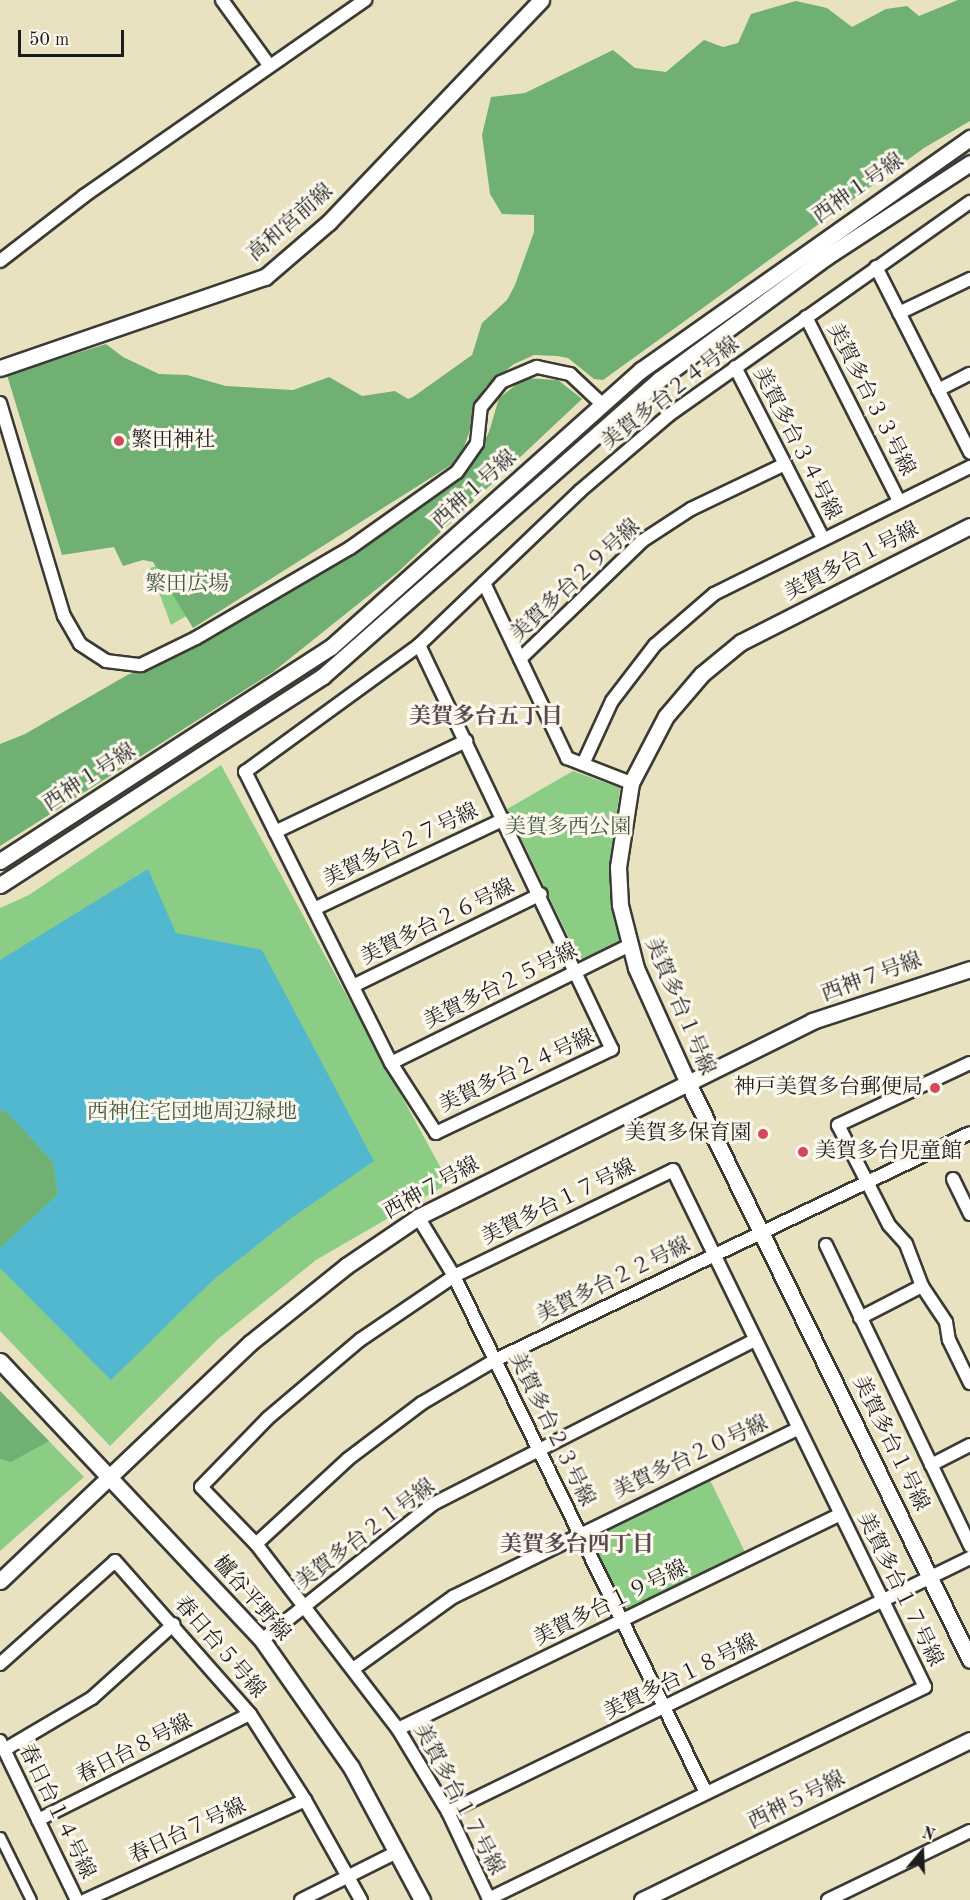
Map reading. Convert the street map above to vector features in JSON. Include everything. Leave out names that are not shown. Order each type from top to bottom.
[{"type":"street","points":[[222,0],[269,65]]},
{"type":"street","points":[[0,261],[269,65],[365,0]]},
{"type":"street","name":"高和宮前線","points":[[0,368],[265,277],[329,222],[541,0]]},
{"type":"street","name":"西神１号線","points":[[0,861],[331,647],[641,370],[970,138]]},
{"type":"street","name":"西神１号線","points":[[0,885],[323,675],[660,379],[826,258],[970,163]]},
{"type":"street","name":"美賀多台２４号線","points":[[419,645],[578,970],[612,1048],[436,1133],[392,1063],[245,772],[419,645],[580,491],[669,415],[970,202]]},
{"type":"street","points":[[876,267],[970,453]]},
{"type":"street","points":[[899,313],[970,279]]},
{"type":"street","name":"美賀多台３３号線","points":[[806,317],[899,501]]},
{"type":"street","points":[[0,403],[64,616],[80,644],[106,661],[141,665],[196,638],[350,548],[457,472],[477,443],[482,407],[501,382],[537,366],[570,374],[602,404]]},
{"type":"street","name":"美賀多台３４号線","points":[[735,368],[823,538]]},
{"type":"street","points":[[938,390],[970,374]]},
{"type":"street","name":"美賀多台２９号線","points":[[520,659],[642,541],[691,509],[785,464]]},
{"type":"street","points":[[583,764],[612,701],[655,645],[714,594],[970,467]]},
{"type":"street","name":"美賀多台１号線","points":[[970,526],[741,642],[702,674],[666,716],[632,783],[618,867],[620,905],[628,946],[688,1083],[763,1230],[970,1660]]},
{"type":"street","points":[[484,583],[567,758],[632,783]]},
{"type":"street","points":[[275,832],[466,741]]},
{"type":"street","name":"美賀多台２７号線","points":[[314,909],[504,819]]},
{"type":"street","name":"美賀多台２６号線","points":[[353,986],[541,894]]},
{"type":"street","name":"美賀多台２５号線","points":[[392,1063],[628,946]]},
{"type":"street","name":"西神７号線","points":[[0,1581],[250,1343],[346,1266],[418,1216],[812,1022],[970,969]]},
{"type":"street","points":[[970,1063],[838,1125],[889,1225],[906,1244],[922,1286],[946,1322],[949,1340],[970,1383]]},
{"type":"street","name":"美賀多台２２号線","points":[[256,1544],[348,1459],[423,1403],[495,1360],[970,1132]]},
{"type":"street","name":"美賀多台１７号線","points":[[673,1170],[713,1254],[925,1687],[489,1899],[448,1812],[398,1729],[306,1605],[256,1544],[201,1487],[268,1418],[360,1340],[454,1276],[673,1170]]},
{"type":"street","points":[[953,1179],[970,1214]]},
{"type":"street","name":"美賀多台２３号線","points":[[418,1216],[454,1276],[706,1793]]},
{"type":"street","points":[[826,1245],[970,1546]]},
{"type":"street","points":[[860,1318],[922,1286]]},
{"type":"street","name":"美賀多台２１号線","points":[[262,1640],[433,1504],[538,1448],[755,1340]]},
{"type":"street","name":"櫨谷平野線","points":[[0,1361],[262,1640],[351,1767],[422,1900]]},
{"type":"street","name":"美賀多台２０号線","points":[[353,1669],[453,1597],[579,1533],[798,1429]]},
{"type":"street","points":[[931,1465],[970,1445]]},
{"type":"street","name":"美賀多台１９号線","points":[[398,1729],[840,1514]]},
{"type":"street","name":"美賀多台１８号線","points":[[448,1812],[970,1558]]},
{"type":"street","name":"春日台５号線","points":[[0,1664],[115,1561],[174,1624],[250,1714],[305,1800],[361,1900]]},
{"type":"street","points":[[2,1746],[92,1698],[174,1624]]},
{"type":"street","name":"春日台８号線","points":[[38,1820],[250,1714]]},
{"type":"street","name":"西神５号線","points":[[642,1900],[970,1740]]},
{"type":"street","name":"春日台１４号線","points":[[2,1746],[77,1900]]},
{"type":"street","name":"春日台７号線","points":[[86,1900],[305,1800]]},
{"type":"street","points":[[828,1900],[970,1831]]},
{"type":"street","points":[[0,1838],[31,1900]]},
{"type":"street","points":[[301,1900],[397,1852]]},
{"type":"green space","points":[[958,0],[970,0],[970,121],[924,148],[603,380],[594,379],[568,358],[557,356],[534,355],[514,364],[485,387],[464,447],[451,465],[193,628],[153,562],[143,560],[123,566],[114,547],[62,555],[7,375],[106,344],[123,357],[159,374],[187,375],[226,386],[293,390],[329,377],[362,396],[395,391],[408,399],[472,355],[482,323],[507,300],[515,285],[534,232],[534,215],[502,214],[490,194],[482,135],[491,97],[525,93],[613,50],[635,68],[666,72],[704,40],[723,47],[738,43],[751,14],[796,1],[827,8],[852,27],[886,9],[907,6],[919,16]]},
{"type":"green space","points":[[525,378],[558,380],[582,399],[398,572],[273,672],[0,846],[0,744],[25,734],[129,674],[149,670],[298,583],[444,489],[470,467],[489,432],[499,398]]},
{"type":"green space","name":"繁田広場","points":[[213,548],[229,591],[171,625],[150,568]]},
{"type":"green space","name":"西神住宅団地周辺緑地","points":[[221,765],[449,1183],[316,1260],[218,1339],[110,1446],[0,1331],[0,908],[29,895]]},
{"type":"green space","name":"美賀多西公園","points":[[573,771],[620,788],[610,869],[620,943],[585,960],[578,957],[507,809]]},
{"type":"green space","points":[[0,1110],[7,1112],[53,1162],[58,1195],[0,1248]]},
{"type":"green space","points":[[0,1391],[84,1477],[0,1551]]},
{"type":"green space","points":[[0,1391],[49,1441],[11,1462],[0,1459]]},
{"type":"green space","points":[[709,1478],[745,1552],[629,1609],[622,1606],[592,1546],[595,1536]]},
{"type":"water","name":"西神住宅団地周辺緑地","points":[[148,869],[176,933],[262,950],[374,1161],[290,1219],[213,1280],[111,1380],[0,1268],[0,1248],[58,1194],[53,1162],[7,1112],[0,1110],[0,960]]},
{"type":"place","name":"繁田神社","points":[[119,441]]},
{"type":"place","name":"神戸美賀多台郵便局","points":[[935,1088]]},
{"type":"place","name":"美賀多保育園","points":[[763,1134]]},
{"type":"place","name":"美賀多台児童館","points":[[803,1152]]},
{"type":"district","name":"美賀多台五丁目","points":[[486,718]]},
{"type":"district","name":"美賀多台四丁目","points":[[577,1546]]}]
